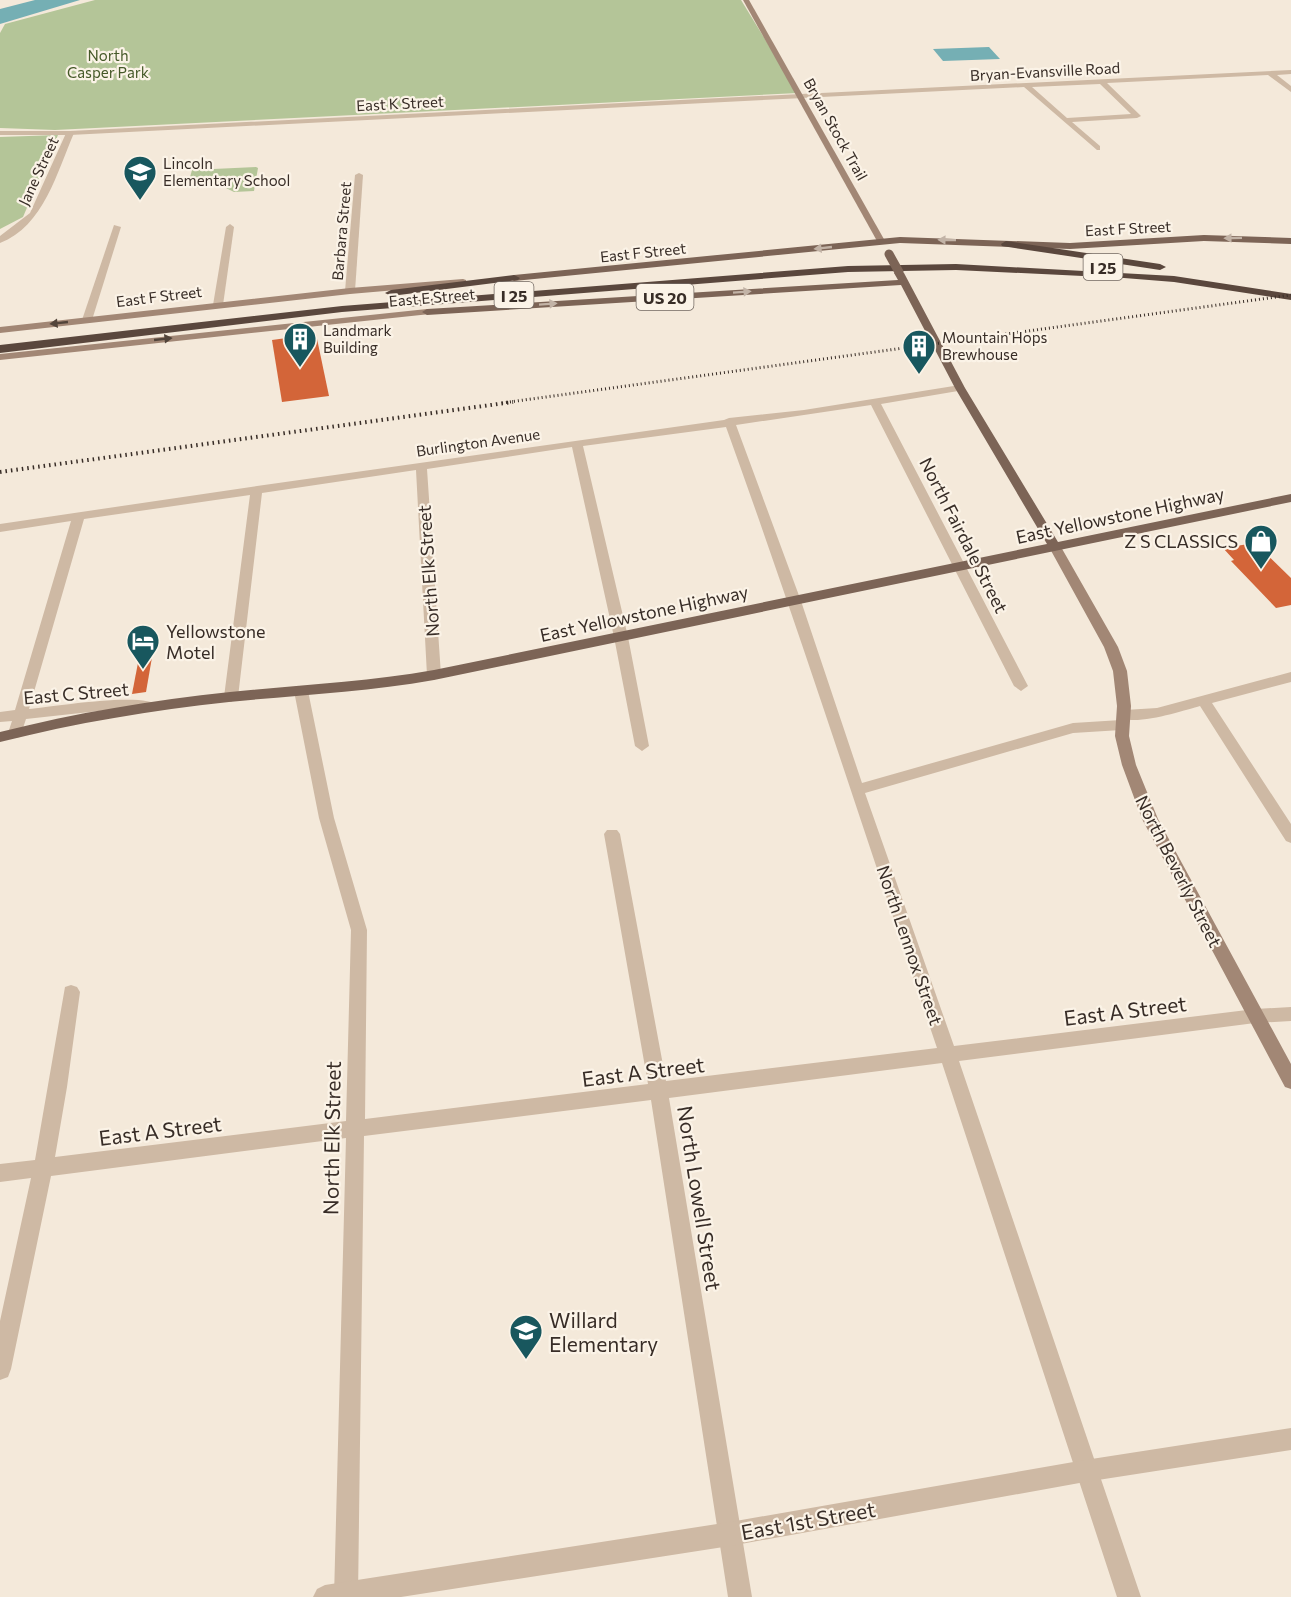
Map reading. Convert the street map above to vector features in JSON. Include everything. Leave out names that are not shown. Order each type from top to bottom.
[{"type":"highway","points":[[1006,244],[1132,262],[1277,288]]},
{"type":"highway","name":"I 25","points":[[0,341],[254,310],[478,290],[913,260],[1070,264],[1172,272],[1291,291]]},
{"type":"highway","name":"I 25","points":[[0,349],[180,327],[434,301],[848,269],[917,266],[1010,268],[1164,278],[1291,297]]},
{"type":"highway","name":"US 20","points":[[254,310],[514,278]]},
{"type":"highway","name":"US 20","points":[[180,327],[427,312]]},
{"type":"main road","name":"Bryan Stock Trail","points":[[746,0],[901,277]]},
{"type":"main road","name":"East F Street","points":[[0,330],[350,291],[514,278],[881,241],[957,241],[1084,246],[1245,238],[1291,241]]},
{"type":"main road","name":"East E Street","points":[[0,357],[427,312],[901,277]]},
{"type":"main road","name":"North Beverly Street","points":[[901,277],[960,388],[1111,647],[1120,671],[1129,765],[1150,819],[1291,1081]]},
{"type":"main road","name":"East Yellowstone Highway","points":[[0,737],[154,706],[434,675],[1291,498]]},
{"type":"street","name":"Bryan-Evansville Road","points":[[801,96],[1291,72]]},
{"type":"street","points":[[1269,74],[1291,90]]},
{"type":"street","points":[[1065,120],[1137,116],[1101,81]]},
{"type":"street","points":[[1026,85],[1097,148]]},
{"type":"street","name":"East K Street","points":[[0,133],[70,133],[801,96]]},
{"type":"street","name":"Jane Street","points":[[0,240],[24,224],[34,214],[70,133]]},
{"type":"street","name":"Barbara Street","points":[[350,291],[359,174]]},
{"type":"street","points":[[87,320],[117,227]]},
{"type":"street","points":[[218,305],[230,227]]},
{"type":"street","name":"Burlington Avenue","points":[[0,528],[729,421],[804,413],[960,388]]},
{"type":"street","name":"North Fairdale Street","points":[[874,400],[1021,686]]},
{"type":"street","name":"North Lennox Street","points":[[729,421],[795,601],[1129,1597]]},
{"type":"street","points":[[577,443],[621,637],[642,746]]},
{"type":"street","name":"North Elk Street","points":[[421,466],[434,675]]},
{"type":"street","points":[[231,697],[257,489]]},
{"type":"street","points":[[15,733],[78,518]]},
{"type":"street","points":[[857,790],[1072,728],[1157,713],[1291,678]]},
{"type":"street","name":"North Elk Street","points":[[301,691],[317,776],[337,859],[357,916],[359,930],[339,1596]]},
{"type":"street","points":[[1204,701],[1291,837]]},
{"type":"street","name":"East C Street","points":[[0,717],[117,704],[154,706]]},
{"type":"street","name":"North Lowell Street","points":[[612,834],[659,1092],[740,1597]]},
{"type":"street","points":[[0,1369],[43,1168],[67,1031],[70,993]]},
{"type":"street","name":"East A Street","points":[[0,1173],[1255,1016],[1291,1014]]},
{"type":"street","name":"East 1st Street","points":[[339,1596],[730,1534],[1085,1471],[1291,1439]]},
{"type":"green space","name":"North Casper Park","points":[[95,0],[741,0],[798,93],[55,130],[0,128],[0,33],[5,24]]},
{"type":"green space","points":[[58,135],[23,217],[0,229],[0,137]]},
{"type":"green space","points":[[258,168],[254,191],[234,192],[222,186],[187,188],[192,170]]},
{"type":"water","points":[[35,0],[80,0],[0,24],[0,9]]},
{"type":"water","points":[[989,47],[1000,59],[943,61],[933,49]]},
{"type":"building","name":"Landmark Building","points":[[316,334],[329,396],[282,402],[272,340]]},
{"type":"building","name":"Z S CLASSICS","points":[[1255,543],[1291,578],[1291,605],[1276,608],[1231,561],[1234,560],[1223,548]]},
{"type":"building","name":"Yellowstone Motel","points":[[155,640],[146,692],[132,694],[142,642]]},
{"type":"railway","points":[[502,403],[1291,295]]},
{"type":"railway","points":[[0,472],[513,402]]},
{"type":"place","name":"Lincoln Elementary School","points":[[140,201]]},
{"type":"place","name":"Landmark Building","points":[[300,368]]},
{"type":"place","name":"Mountain Hops Brewhouse","points":[[919,375]]},
{"type":"place","name":"Z S CLASSICS","points":[[1261,570]]},
{"type":"place","name":"Yellowstone Motel","points":[[143,670]]},
{"type":"place","name":"Willard Elementary","points":[[526,1360]]}]
